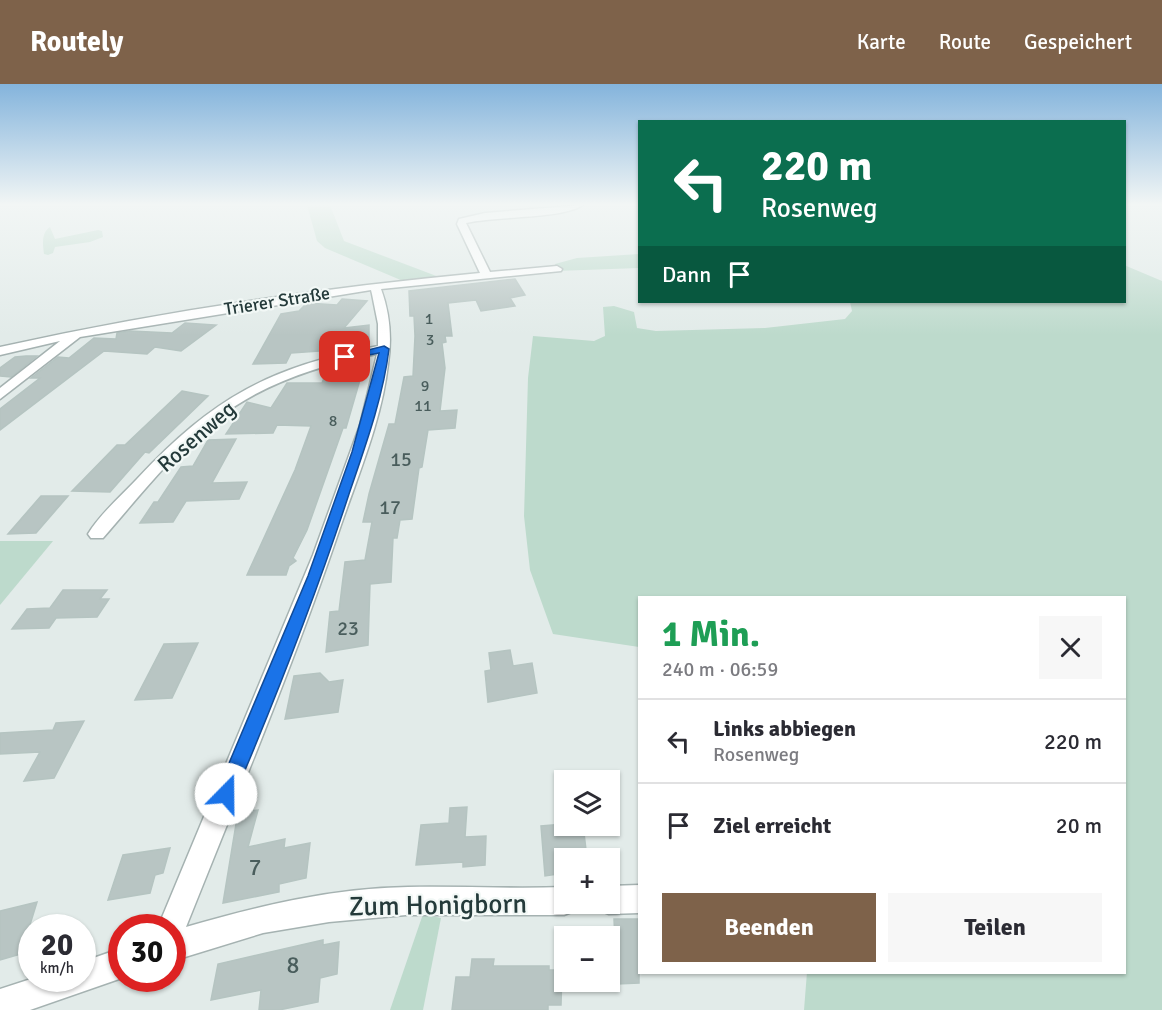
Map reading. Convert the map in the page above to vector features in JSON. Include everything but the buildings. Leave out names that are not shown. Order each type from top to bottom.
[{"type":"street","points":[[473,248],[486,274]]},
{"type":"street","name":"Trierer Straße","points":[[0,351],[76,333],[375,286],[557,269]]},
{"type":"street","points":[[176,914],[315,576],[357,452],[381,368],[384,349],[385,326],[375,286]]},
{"type":"street","points":[[0,395],[76,333]]},
{"type":"street","name":"Rosenweg","points":[[97,534],[193,432],[236,399],[295,372],[329,361],[384,349]]},
{"type":"street","points":[[620,900],[638,899]]},
{"type":"street","name":"Zum Honigborn","points":[[186,942],[263,919],[329,908],[406,901],[554,902]]},
{"type":"street","points":[[0,1005],[37,992]]},
{"type":"green space","points":[[44,248],[55,248],[53,253],[44,254]]},
{"type":"green space","points":[[326,248],[363,248],[439,277],[403,281]]},
{"type":"green space","points":[[638,254],[638,268],[556,271],[555,264],[577,258]]},
{"type":"green space","points":[[1126,266],[1162,281],[1162,1010],[804,1010],[807,974],[1126,974],[1126,596],[638,596],[638,647],[553,634],[530,570],[524,516],[528,378],[533,336],[594,341],[605,336],[603,307],[614,306],[634,312],[637,328],[656,331],[765,328],[845,319],[852,311],[850,303],[1126,303]]},
{"type":"green space","points":[[0,541],[53,541],[0,605]]},
{"type":"green space","points":[[423,914],[441,918],[423,1010],[390,1010]]},
{"type":"route","points":[[226,794],[315,576],[357,452],[381,368],[384,349],[345,357]]}]
